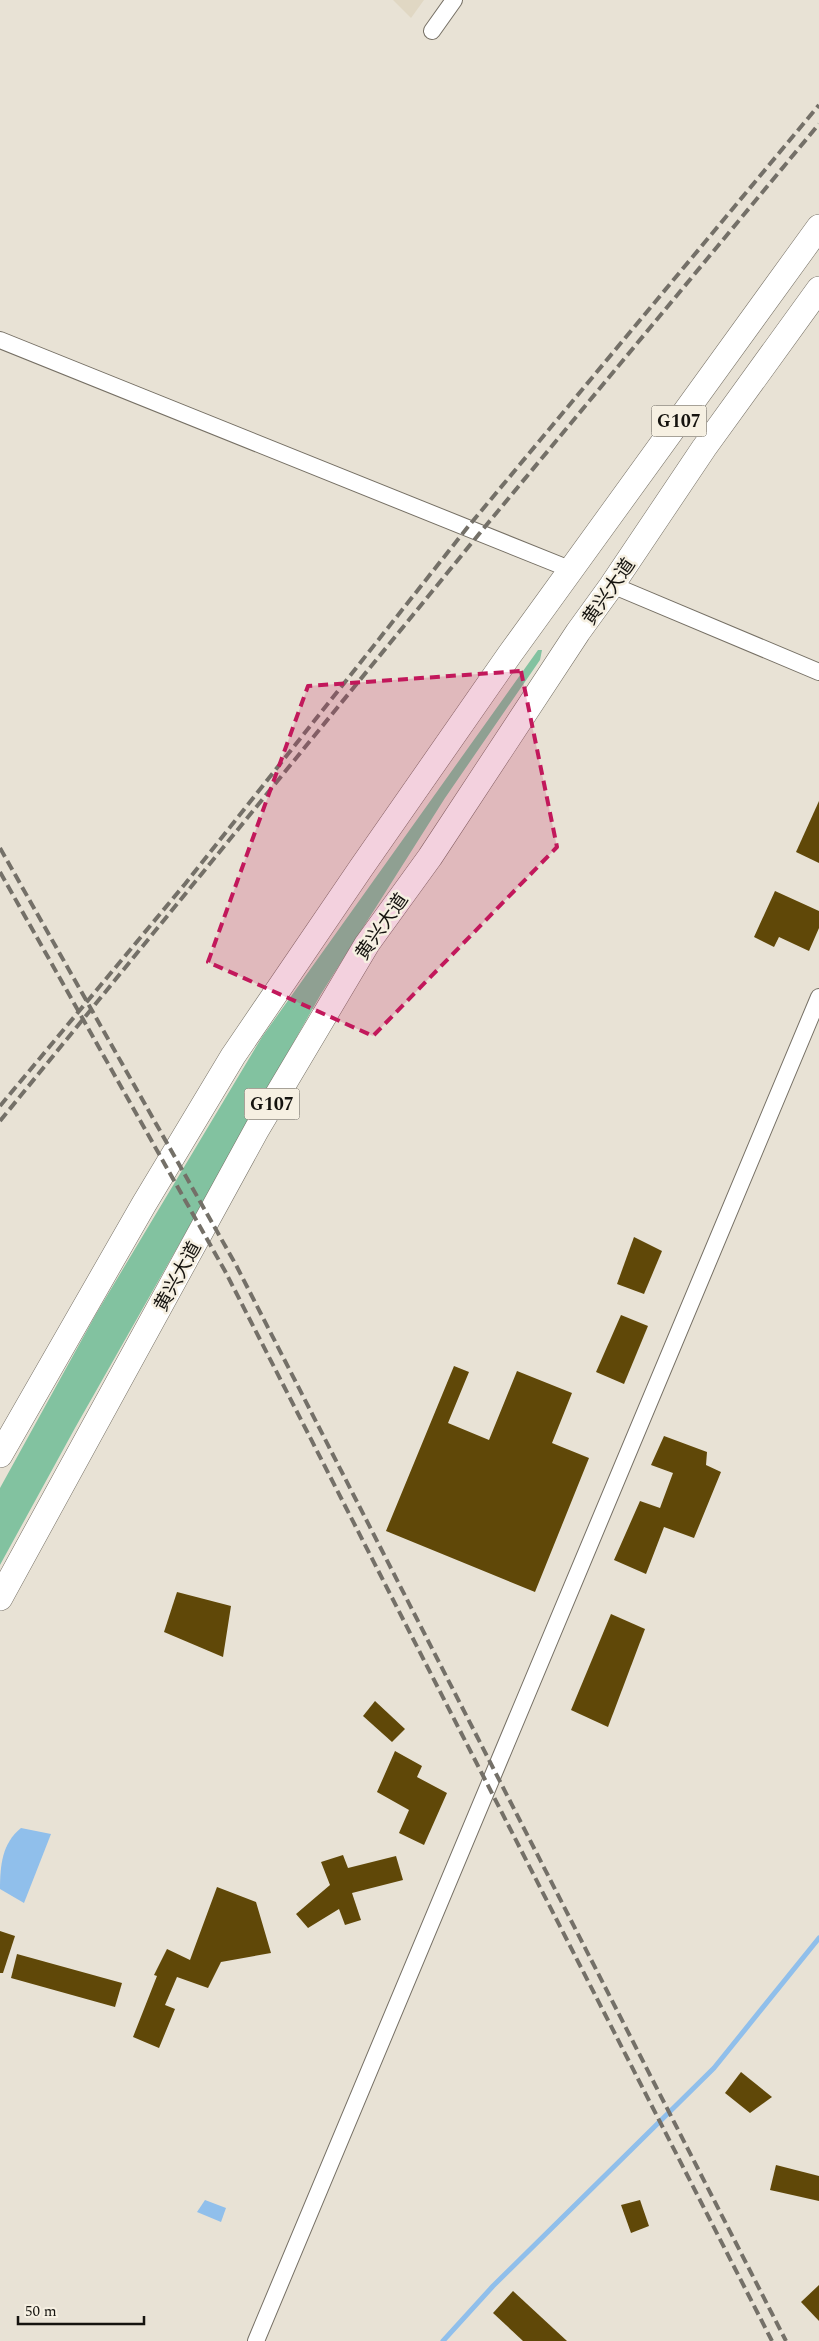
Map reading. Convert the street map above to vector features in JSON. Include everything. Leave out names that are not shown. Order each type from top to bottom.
[{"type":"highway","name":"G107","points":[[2,1445],[233,1056],[361,868],[572,570],[819,227]]},
{"type":"highway","name":"黄兴大道","points":[[0,1598],[257,1129],[367,944],[430,857],[578,632],[704,448],[819,289]]},
{"type":"street","points":[[432,31],[454,0]]},
{"type":"street","points":[[0,340],[572,570]]},
{"type":"street","points":[[612,585],[819,672]]},
{"type":"street","points":[[256,2341],[819,997]]},
{"type":"highlighted area","points":[[521,671],[557,847],[373,1036],[208,962],[308,686]]},
{"type":"shaded area","points":[[393,0],[424,0],[411,18]]},
{"type":"green space","points":[[538,650],[542,650],[540,660],[445,798],[321,994],[75,1428],[0,1565],[0,1488],[96,1314],[262,1037]]},
{"type":"water","points":[[21,1828],[51,1834],[24,1903],[0,1889],[3,1855],[10,1841]]},
{"type":"water","points":[[205,2200],[226,2208],[221,2222],[197,2212]]},
{"type":"building","points":[[819,801],[819,863],[796,852]]},
{"type":"building","points":[[775,891],[819,911],[819,928],[809,951],[779,937],[774,947],[754,937]]},
{"type":"building","points":[[634,1237],[662,1251],[644,1294],[617,1284]]},
{"type":"building","points":[[621,1315],[648,1326],[624,1384],[596,1372]]},
{"type":"building","points":[[454,1366],[469,1372],[448,1423],[489,1440],[517,1371],[572,1393],[552,1443],[589,1458],[535,1592],[386,1531]]},
{"type":"building","points":[[664,1436],[707,1452],[706,1465],[721,1472],[694,1538],[664,1527],[646,1574],[614,1560],[640,1501],[660,1508],[673,1473],[651,1465]]},
{"type":"building","points":[[177,1592],[231,1606],[223,1657],[164,1632]]},
{"type":"building","points":[[611,1614],[645,1629],[608,1727],[571,1710]]},
{"type":"building","points":[[375,1701],[405,1729],[392,1742],[363,1716]]},
{"type":"building","points":[[395,1751],[422,1766],[417,1777],[447,1793],[424,1845],[399,1833],[409,1810],[377,1792]]},
{"type":"building","points":[[343,1855],[348,1868],[396,1856],[403,1880],[352,1893],[361,1920],[345,1925],[339,1909],[308,1928],[296,1914],[330,1885],[321,1862]]},
{"type":"building","points":[[217,1887],[256,1902],[271,1953],[221,1962],[208,1988],[177,1977],[165,2005],[175,2009],[159,2048],[133,2037],[157,1976],[154,1975],[167,1949],[190,1960]]},
{"type":"building","points":[[0,1931],[15,1936],[3,1973],[0,1973]]},
{"type":"building","points":[[17,1954],[122,1983],[115,2007],[11,1978]]},
{"type":"building","points":[[741,2072],[772,2097],[750,2113],[725,2093]]},
{"type":"building","points":[[776,2165],[819,2176],[819,2201],[770,2190]]},
{"type":"building","points":[[640,2200],[649,2226],[631,2233],[621,2205]]},
{"type":"building","points":[[819,2285],[819,2321],[801,2302]]},
{"type":"building","points":[[513,2291],[567,2341],[523,2341],[493,2313]]},
{"type":"waterway","points":[[443,2341],[493,2286],[714,2068],[819,1938]]},
{"type":"railway","points":[[0,1106],[185,884],[467,528],[819,105]]},
{"type":"railway","points":[[0,1121],[479,534],[819,124]]},
{"type":"railway","points":[[0,848],[236,1265],[786,2341]]},
{"type":"railway","points":[[0,872],[225,1271],[772,2341]]}]
